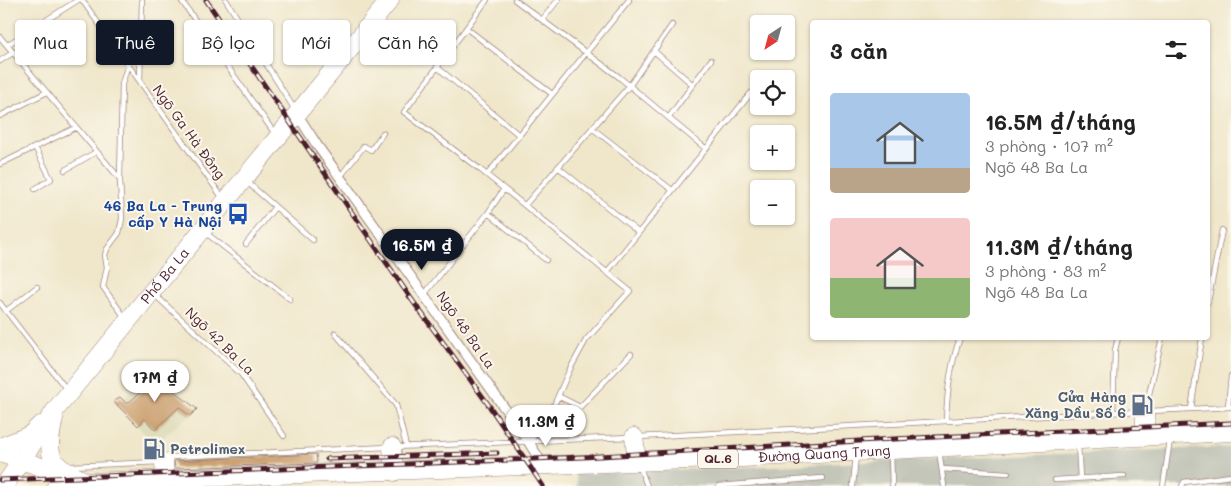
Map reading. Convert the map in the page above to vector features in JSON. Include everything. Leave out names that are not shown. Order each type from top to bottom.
[{"type":"highway","name":"Phố Ba La","points":[[4,486],[56,409],[245,180],[390,0]]},
{"type":"highway","points":[[0,447],[30,435],[56,409]]},
{"type":"highway","points":[[56,409],[50,436],[50,450],[58,467],[89,484]]},
{"type":"highway","points":[[1145,411],[1145,437]]},
{"type":"highway","name":"Đường Quang Trung","points":[[56,486],[637,462],[1231,432]]},
{"type":"highway","points":[[634,437],[637,462]]},
{"type":"highway","points":[[394,472],[399,446]]},
{"type":"highway","name":"Đường Quang Trung","points":[[0,453],[89,484]]},
{"type":"highway","points":[[164,462],[165,480]]},
{"type":"street","name":"Ngõ 48 Ba La","points":[[297,114],[528,441],[542,465]]},
{"type":"lane","points":[[7,45],[78,0]]},
{"type":"lane","name":"Ngõ Ga Hà Đông","points":[[82,0],[96,20]]},
{"type":"lane","points":[[140,82],[142,0]]},
{"type":"lane","points":[[181,0],[278,138]]},
{"type":"lane","points":[[226,0],[297,114]]},
{"type":"lane","points":[[487,0],[404,112],[525,205],[630,291],[586,340],[544,428],[528,441]]},
{"type":"lane","points":[[515,0],[630,85],[705,148]]},
{"type":"lane","points":[[542,20],[558,0]]},
{"type":"lane","points":[[487,175],[629,0]]},
{"type":"lane","points":[[525,205],[630,85],[672,25]]},
{"type":"lane","points":[[466,28],[552,94]]},
{"type":"lane","points":[[0,37],[14,52],[45,93],[120,180]]},
{"type":"lane","points":[[654,51],[693,85]]},
{"type":"lane","points":[[0,61],[14,52]]},
{"type":"lane","points":[[669,117],[711,60]]},
{"type":"lane","points":[[128,65],[122,84],[120,180],[122,219],[119,234],[107,249],[105,256],[107,267],[103,287],[128,322]]},
{"type":"lane","name":"Ngõ Ga Hà Đông","points":[[129,65],[226,202]]},
{"type":"lane","points":[[437,67],[519,135]]},
{"type":"lane","points":[[0,116],[45,93]]},
{"type":"lane","points":[[607,272],[750,94]]},
{"type":"lane","points":[[0,164],[75,128]]},
{"type":"lane","points":[[592,128],[672,190]]},
{"type":"lane","points":[[340,177],[364,146],[370,150],[383,133]]},
{"type":"lane","points":[[35,147],[51,179],[35,189]]},
{"type":"lane","points":[[65,170],[96,152]]},
{"type":"lane","points":[[558,167],[638,232]]},
{"type":"lane","points":[[245,180],[313,240]]},
{"type":"lane","points":[[424,295],[488,213],[504,189]]},
{"type":"lane","points":[[246,244],[275,207]]},
{"type":"lane","points":[[488,213],[546,260]]},
{"type":"lane","points":[[203,230],[290,300]]},
{"type":"lane","points":[[1210,292],[1222,230]]},
{"type":"lane","points":[[6,311],[37,288]]},
{"type":"lane","name":"Ngõ 42 Ba La","points":[[152,292],[241,374],[284,436]]},
{"type":"lane","points":[[0,303],[70,393]]},
{"type":"lane","points":[[335,333],[396,405],[399,446]]},
{"type":"lane","points":[[946,421],[948,383],[959,340]]},
{"type":"lane","points":[[1113,413],[1114,350],[1117,340]]},
{"type":"lane","points":[[1145,411],[1162,340]]},
{"type":"lane","points":[[1191,409],[1202,340]]},
{"type":"lane","points":[[558,396],[580,407],[631,354]]},
{"type":"lane","points":[[58,467],[164,462],[170,457],[634,437],[1229,407],[1231,376]]},
{"type":"lane","points":[[1163,486],[1170,436]]},
{"type":"lane","points":[[1078,440],[1080,478]]},
{"type":"lane","points":[[938,447],[944,486]]},
{"type":"lane","points":[[891,449],[892,486]]},
{"type":"lane","points":[[853,486],[857,450]]},
{"type":"lane","points":[[637,462],[647,486]]},
{"type":"lane","points":[[942,469],[1008,473]]},
{"type":"lane","points":[[1054,480],[1124,476]]},
{"type":"lane","points":[[1182,486],[1184,482],[1231,476]]},
{"type":"lane","points":[[719,486],[823,478]]},
{"type":"shaded area","points":[[154,369],[197,409],[155,444],[114,402],[120,397],[123,399]]},
{"type":"shaded area","points":[[1231,447],[1231,486],[577,486],[576,474]]},
{"type":"building","points":[[154,369],[174,391],[197,409],[190,416],[179,407],[155,430],[145,419],[138,426],[114,402],[120,397],[127,404],[152,382],[147,376]]},
{"type":"building","points":[[316,454],[317,463],[175,468],[174,461]]},
{"type":"railway","points":[[206,0],[412,300],[488,404],[543,486]]},
{"type":"railway","points":[[0,480],[583,457],[894,439],[1231,423]]},
{"type":"railway","points":[[327,459],[497,453]]},
{"type":"place","name":"46 Ba La - Trung cấp Y Hà Nội","points":[[238,214]]},
{"type":"place","name":"Cửa Hàng Xăng Dầu Số 6","points":[[1142,405]]},
{"type":"place","name":"Petrolimex","points":[[154,449]]}]
